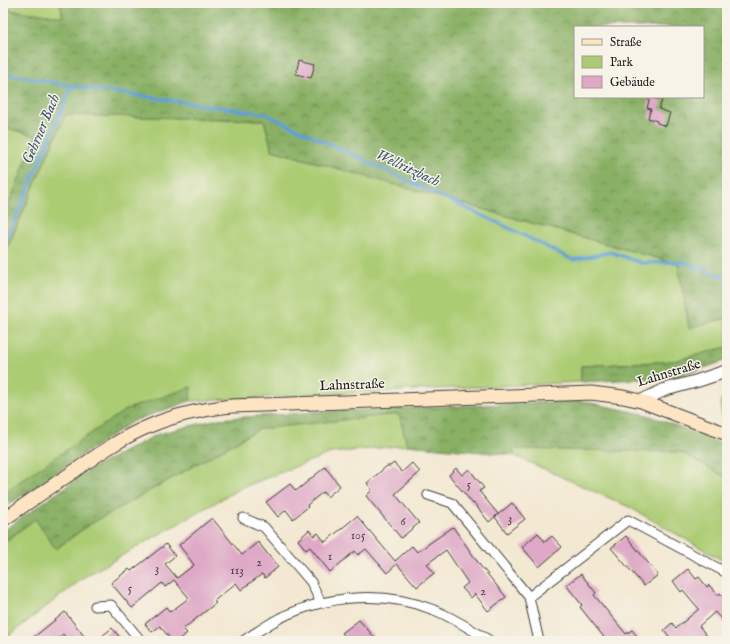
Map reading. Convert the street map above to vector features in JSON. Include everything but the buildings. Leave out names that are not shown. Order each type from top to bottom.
[{"type":"main road","name":"Lahnstraße","points":[[3,520],[126,437],[158,422],[198,411],[232,406],[576,392],[605,394],[641,401]]},
{"type":"main road","points":[[641,401],[727,434]]},
{"type":"street","name":"Lahnstraße","points":[[641,401],[664,390],[727,371]]},
{"type":"street","points":[[428,495],[452,503],[529,597],[539,641]]},
{"type":"street","points":[[243,518],[264,527],[310,582],[321,603]]},
{"type":"street","points":[[529,597],[628,520],[727,573]]},
{"type":"street","points":[[243,641],[279,619],[306,607],[345,599],[369,597],[401,601],[434,610],[490,641]]},
{"type":"street","points":[[96,606],[111,605],[141,641]]},
{"type":"green space","points":[[3,3],[60,3],[63,17],[3,9]]},
{"type":"green space","points":[[60,3],[727,3],[727,318],[689,328],[678,264],[272,150],[264,120],[66,115],[3,258],[3,219],[36,136],[3,127],[3,9],[63,17]]},
{"type":"green space","points":[[66,115],[264,120],[272,150],[678,264],[689,327],[727,318],[727,347],[674,361],[581,366],[581,382],[190,401],[190,387],[4,492],[11,503],[3,509],[3,258]]},
{"type":"green space","points":[[3,127],[36,136],[3,219]]},
{"type":"green space","points":[[727,347],[727,360],[678,377],[581,382],[581,366],[674,361]]},
{"type":"green space","points":[[191,387],[190,401],[133,421],[11,503],[4,492],[127,409]]},
{"type":"green space","points":[[727,389],[727,424],[723,422],[720,403]]},
{"type":"green space","points":[[581,401],[648,415],[727,446],[727,478],[681,452],[515,449],[513,455],[407,445],[399,414],[259,429],[87,526],[56,549],[35,519],[3,543],[3,531],[91,469],[158,434],[218,419],[316,412]]},
{"type":"green space","points":[[399,414],[407,445],[331,453],[241,488],[86,576],[3,640],[3,543],[35,519],[56,549],[87,526],[259,429]]},
{"type":"green space","points":[[515,449],[681,452],[727,478],[727,563],[629,507],[513,455]]},
{"type":"waterway","name":"Wellritzbach","points":[[3,73],[72,86],[266,114],[511,229],[573,260],[611,252],[641,263],[682,262],[727,278]]},
{"type":"waterway","name":"Gehrner Bach","points":[[3,248],[72,86]]}]
